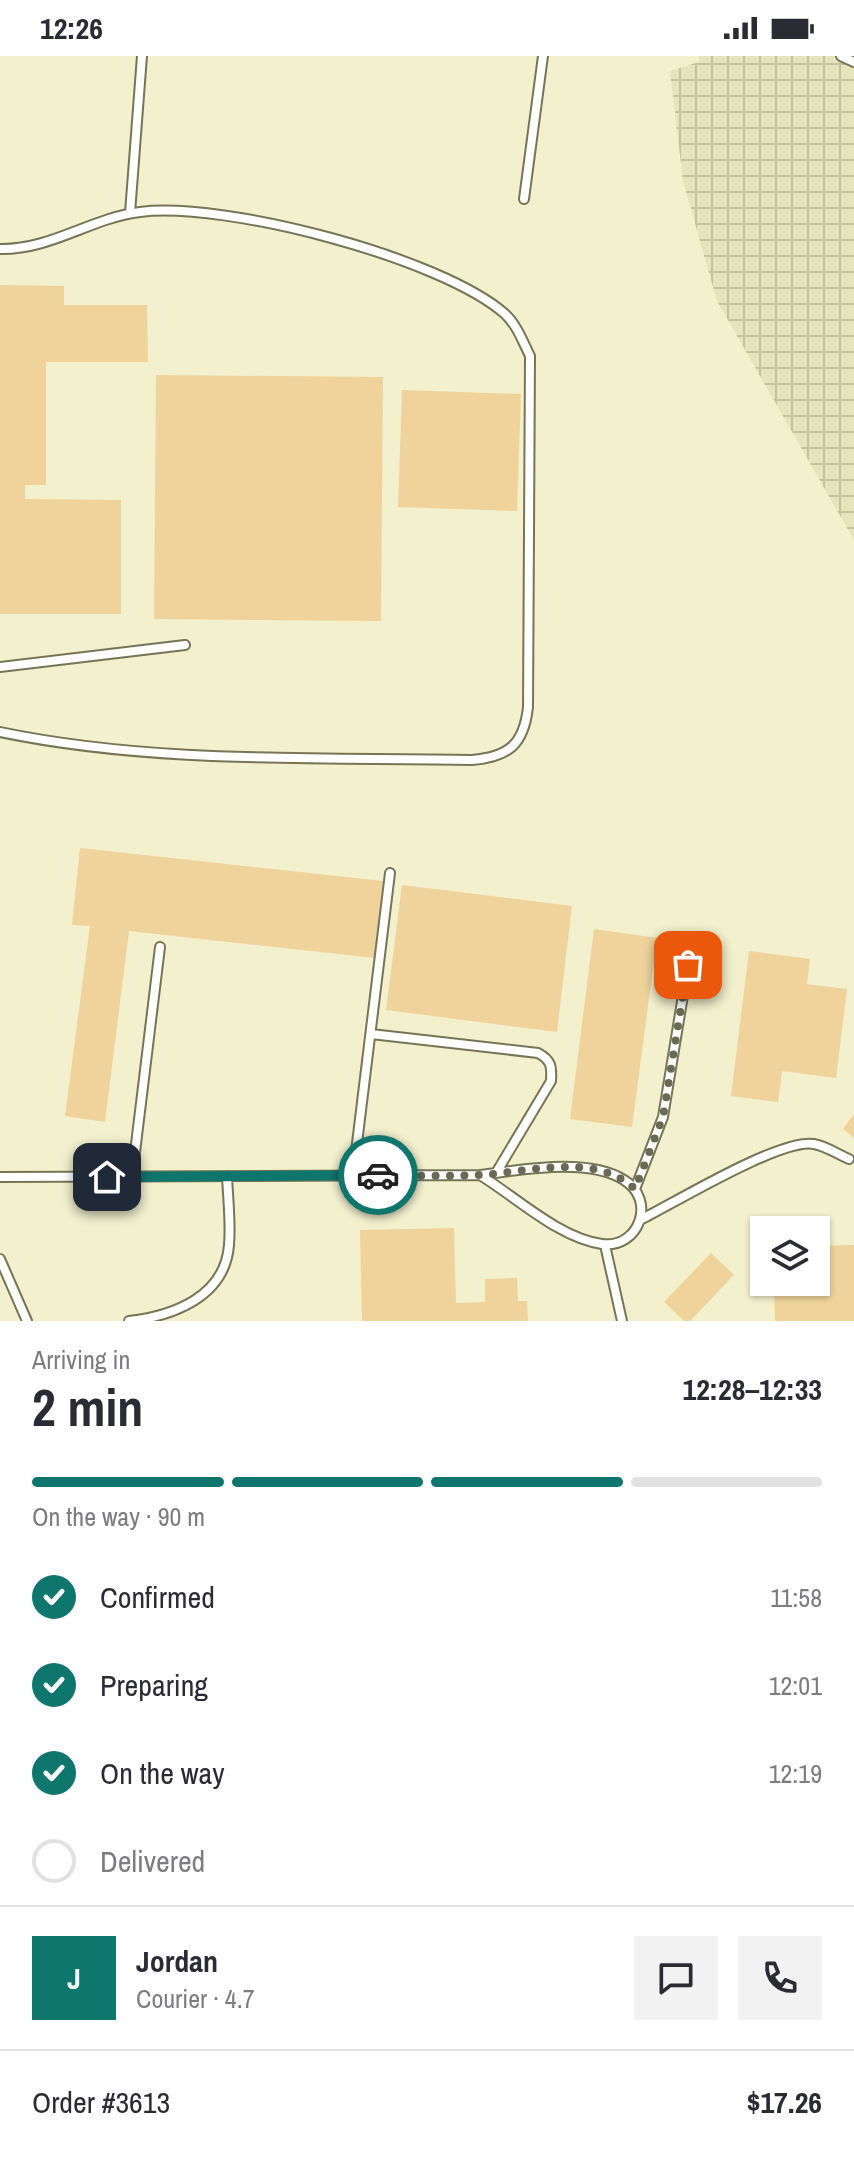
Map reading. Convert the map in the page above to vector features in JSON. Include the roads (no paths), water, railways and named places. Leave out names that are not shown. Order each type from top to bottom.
[{"type":"lane","points":[[130,213],[142,56]]},
{"type":"lane","points":[[524,199],[543,56]]},
{"type":"lane","points":[[841,56],[854,62]]},
{"type":"lane","points":[[0,249],[38,246],[130,213],[203,214],[261,221],[319,236],[425,271],[469,291],[507,316],[530,356],[525,727],[519,743],[507,753],[472,760],[206,755],[72,744],[0,732]]},
{"type":"lane","points":[[0,667],[185,645]]},
{"type":"lane","points":[[353,1176],[390,873]]},
{"type":"lane","points":[[132,1177],[160,947]]},
{"type":"lane","points":[[635,1189],[663,1117],[688,965]]},
{"type":"lane","points":[[371,1034],[538,1053],[546,1057],[552,1066],[551,1081],[496,1173]]},
{"type":"lane","points":[[642,1219],[795,1144],[815,1144],[849,1159]]},
{"type":"lane","points":[[0,1177],[480,1175],[574,1168],[624,1179],[635,1189],[644,1207],[642,1219],[632,1234],[617,1243],[605,1245],[556,1225],[480,1175]]},
{"type":"lane","points":[[129,1321],[168,1315],[189,1305],[221,1276],[230,1247],[227,1176]]},
{"type":"lane","points":[[605,1245],[622,1321]]},
{"type":"lane","points":[[0,1259],[27,1321]]}]
